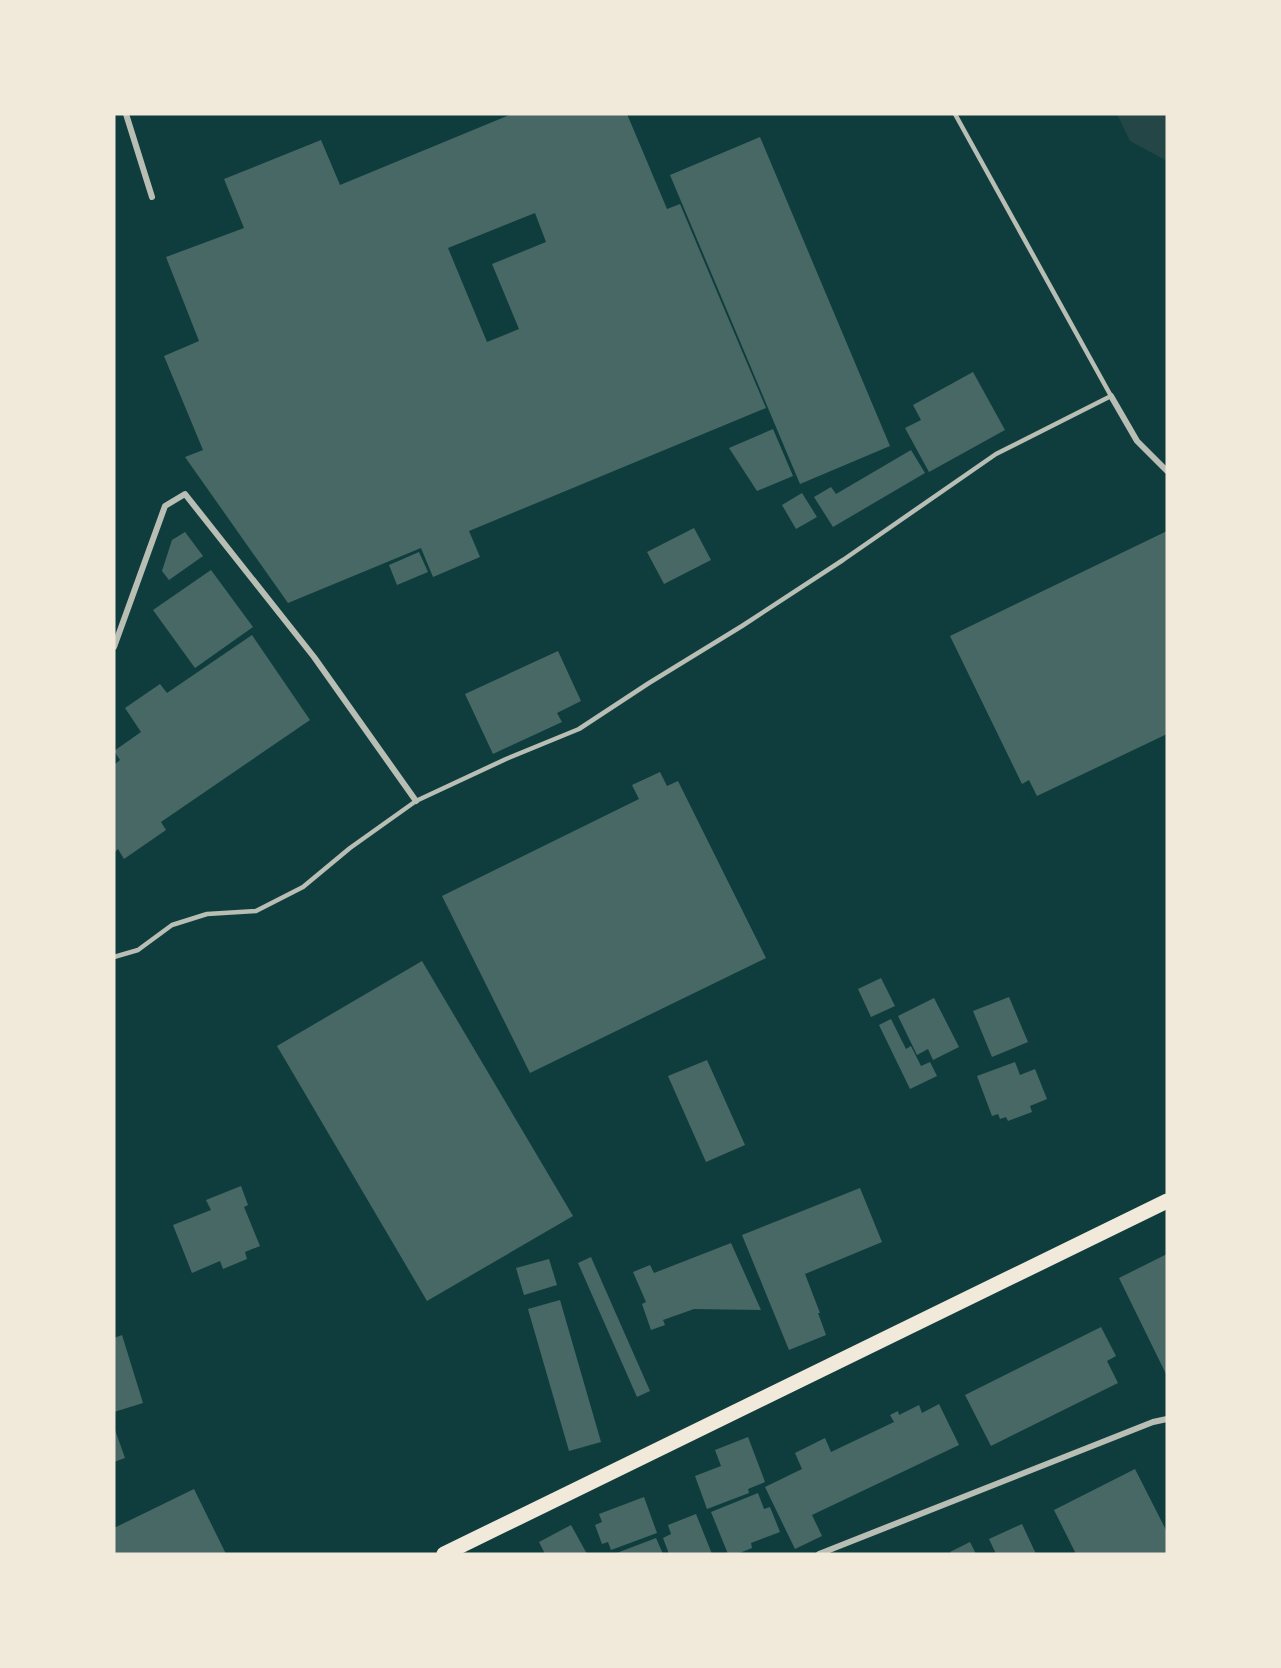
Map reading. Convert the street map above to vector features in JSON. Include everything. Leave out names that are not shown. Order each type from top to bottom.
[{"type":"main road","points":[[444,1554],[1167,1201]]},
{"type":"street","points":[[126,114],[152,197]]},
{"type":"street","points":[[1111,396],[1137,441],[1167,471]]},
{"type":"street","points":[[114,647],[165,506],[185,494],[314,657],[416,801]]},
{"type":"street","points":[[819,1554],[1152,1422],[1167,1419]]},
{"type":"lane","points":[[114,957],[138,950],[172,925],[207,914],[256,911],[303,887],[350,848],[416,801],[506,759],[579,729],[815,578],[996,454],[1111,396],[955,114]]},
{"type":"shaded area","points":[[1117,114],[1167,114],[1167,161],[1130,141]]},
{"type":"building","points":[[512,114],[627,114],[667,209],[680,204],[766,408],[469,531],[480,557],[433,577],[421,548],[288,603],[185,457],[203,450],[164,356],[199,341],[166,257],[244,228],[224,179],[321,140],[340,185]],"holes":[[[535,213],[546,242],[492,264],[519,329],[487,342],[448,248]]]},
{"type":"building","points":[[760,137],[890,446],[800,484],[670,175]]},
{"type":"building","points":[[973,372],[1005,430],[929,472],[905,428],[921,420],[913,405]]},
{"type":"building","points":[[773,429],[793,476],[757,491],[729,448]]},
{"type":"building","points":[[911,450],[925,473],[833,527],[814,497],[831,487],[836,494]]},
{"type":"building","points":[[802,493],[817,517],[796,529],[782,505]]},
{"type":"building","points":[[694,528],[711,560],[664,584],[647,552]]},
{"type":"building","points":[[1167,531],[1167,734],[1037,796],[1029,780],[1022,784],[950,636]]},
{"type":"building","points":[[185,532],[203,556],[169,580],[162,571],[172,540]]},
{"type":"building","points":[[419,552],[428,572],[397,585],[389,565]]},
{"type":"building","points":[[211,570],[253,627],[195,668],[153,610]]},
{"type":"building","points":[[252,635],[310,720],[161,822],[166,830],[124,859],[118,849],[114,853],[114,765],[120,760],[114,751],[141,732],[125,708],[160,684],[167,693]]},
{"type":"building","points":[[558,651],[581,701],[557,713],[562,722],[493,754],[465,694]]},
{"type":"building","points":[[660,772],[667,786],[678,781],[766,958],[530,1073],[442,896],[639,799],[632,785]]},
{"type":"building","points":[[422,961],[573,1216],[427,1301],[277,1046]]},
{"type":"building","points":[[881,978],[895,1006],[871,1017],[858,989]]},
{"type":"building","points":[[1009,997],[1028,1042],[992,1057],[973,1011]]},
{"type":"building","points":[[934,998],[959,1047],[933,1060],[928,1049],[917,1055],[898,1016]]},
{"type":"building","points":[[891,1019],[906,1049],[911,1046],[921,1066],[930,1062],[937,1076],[910,1089],[879,1025]]},
{"type":"building","points":[[707,1060],[745,1145],[706,1162],[668,1076]]},
{"type":"building","points":[[1015,1062],[1020,1075],[1035,1069],[1047,1099],[1030,1106],[1032,1112],[1008,1121],[1006,1117],[1000,1119],[998,1114],[992,1116],[977,1076]]},
{"type":"building","points":[[241,1186],[248,1205],[244,1207],[260,1246],[245,1252],[247,1259],[223,1269],[220,1261],[192,1273],[173,1225],[211,1210],[206,1200]]},
{"type":"building","points":[[860,1188],[882,1242],[805,1274],[826,1335],[789,1350],[742,1235]]},
{"type":"building","points":[[731,1243],[761,1310],[694,1309],[663,1320],[665,1325],[651,1330],[642,1304],[646,1302],[633,1272],[650,1265],[654,1273]]},
{"type":"building","points":[[1167,1254],[1167,1376],[1119,1278]]},
{"type":"building","points":[[591,1257],[650,1391],[637,1397],[578,1263]]},
{"type":"building","points":[[549,1259],[557,1285],[524,1295],[516,1268]]},
{"type":"building","points":[[560,1300],[601,1442],[569,1451],[528,1309]]},
{"type":"building","points":[[1101,1327],[1116,1356],[1107,1361],[1118,1383],[991,1446],[965,1395]]},
{"type":"building","points":[[122,1335],[143,1403],[114,1412],[114,1338]]},
{"type":"building","points":[[939,1404],[959,1445],[812,1515],[822,1536],[795,1549],[765,1487],[802,1469],[795,1453],[825,1438],[831,1452],[894,1422],[890,1415],[898,1411],[899,1415],[919,1405],[922,1413]]},
{"type":"building","points":[[114,1427],[125,1458],[114,1462]]},
{"type":"building","points":[[748,1437],[765,1482],[748,1489],[749,1493],[707,1509],[695,1476],[721,1466],[715,1450]]},
{"type":"building","points":[[1135,1469],[1167,1532],[1167,1554],[1076,1554],[1054,1510]]},
{"type":"building","points":[[194,1489],[226,1554],[114,1554],[114,1528]]},
{"type":"building","points":[[758,1493],[764,1509],[770,1507],[780,1532],[751,1543],[752,1548],[737,1554],[728,1554],[711,1512]]},
{"type":"building","points":[[644,1497],[657,1533],[611,1550],[608,1542],[602,1544],[595,1525],[602,1522],[599,1514]]},
{"type":"building","points":[[696,1514],[712,1554],[669,1554],[663,1538],[671,1534],[668,1525]]},
{"type":"building","points":[[1022,1524],[1036,1554],[996,1554],[989,1539]]},
{"type":"building","points":[[571,1525],[587,1554],[545,1554],[539,1542]]},
{"type":"building","points":[[656,1538],[663,1554],[614,1554]]},
{"type":"building","points":[[970,1542],[976,1554],[952,1554],[950,1552]]}]
